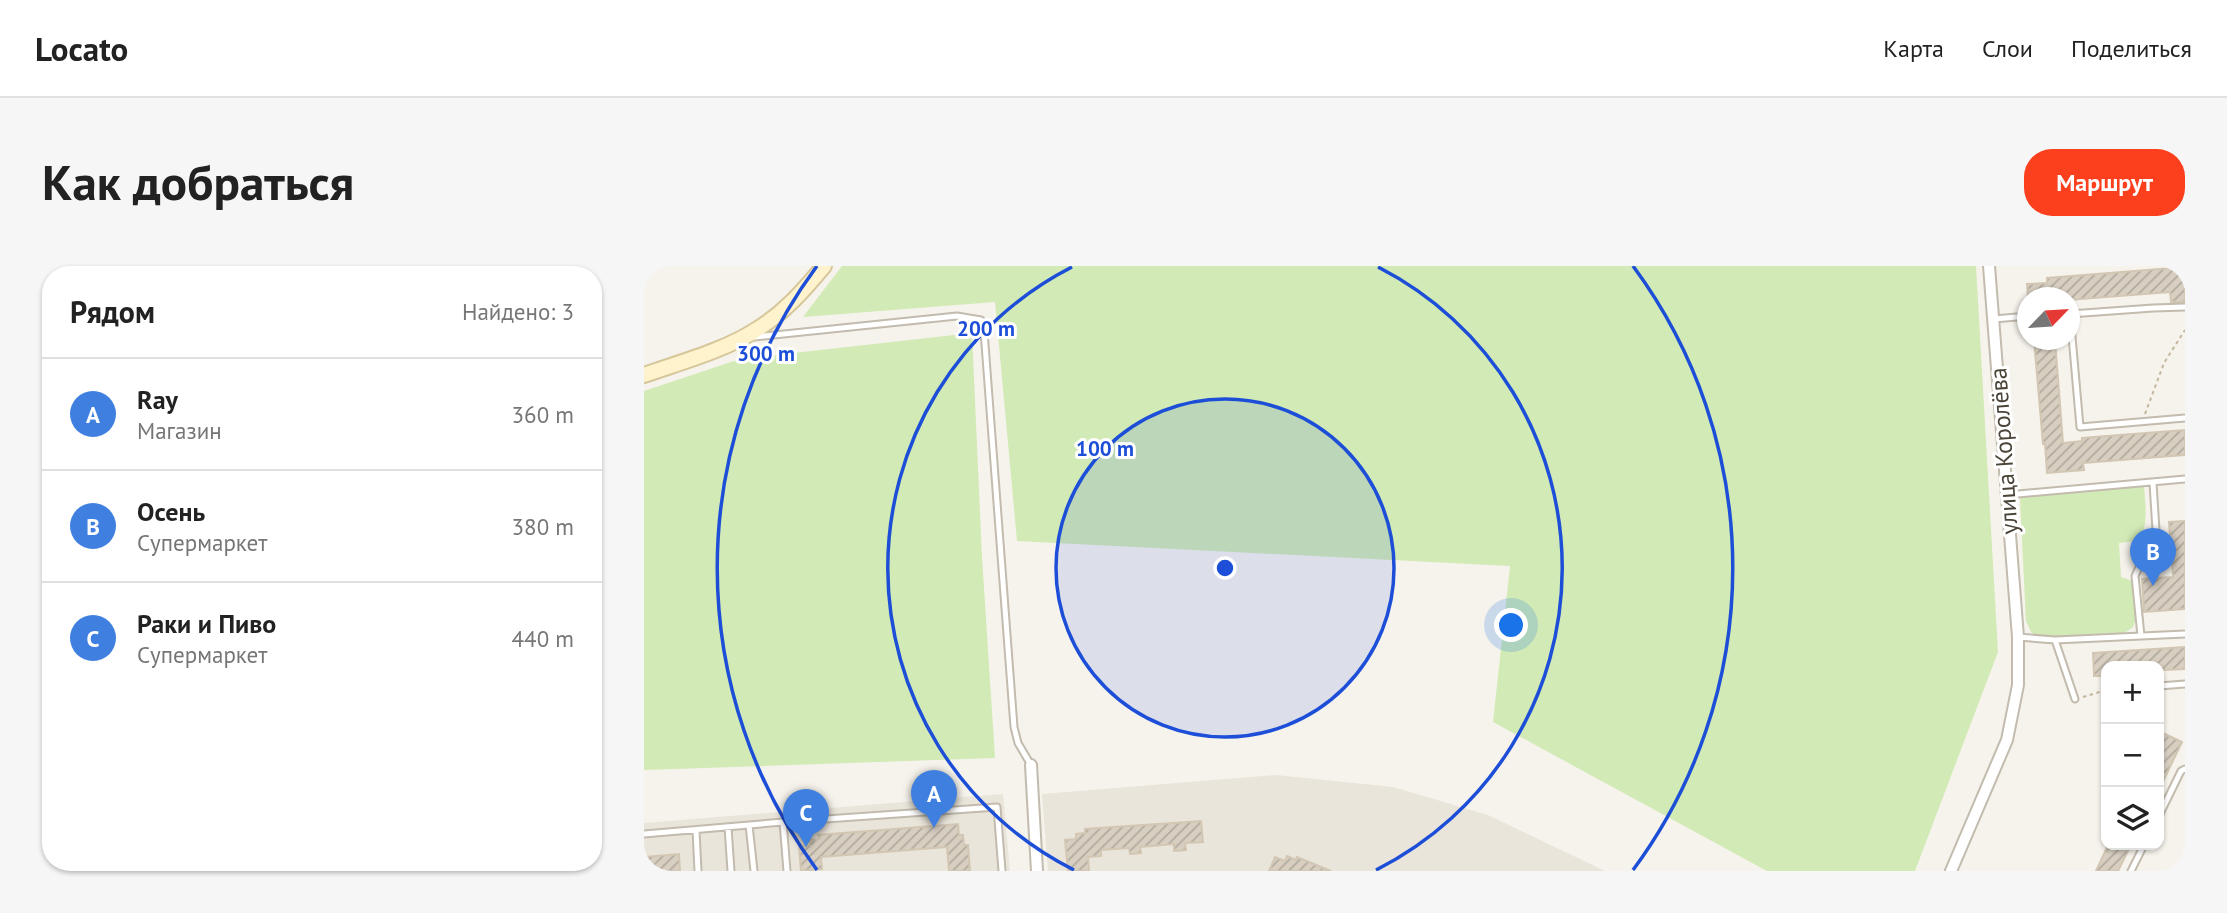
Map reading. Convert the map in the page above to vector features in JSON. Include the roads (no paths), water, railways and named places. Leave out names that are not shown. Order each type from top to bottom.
[{"type":"main road","points":[[644,375],[741,338],[784,309],[824,266]]},
{"type":"street","name":"улица Королёва","points":[[1951,871],[2007,740],[2018,685],[2018,637],[1989,266]]},
{"type":"street","points":[[1031,765],[1038,871]]},
{"type":"lane","points":[[2080,313],[2185,307]]},
{"type":"lane","points":[[741,338],[957,316],[981,320],[984,331],[1014,727],[1018,743],[1031,765]]},
{"type":"lane","points":[[1994,319],[2017,317]]},
{"type":"lane","points":[[2073,350],[2080,427],[2185,418]]},
{"type":"lane","points":[[2007,495],[2185,480]]},
{"type":"lane","points":[[2141,636],[2136,576],[2156,530],[2153,483]]},
{"type":"lane","points":[[2018,637],[2055,640],[2185,634]]},
{"type":"lane","points":[[2055,640],[2076,699]]},
{"type":"lane","points":[[2164,686],[2185,684]]},
{"type":"lane","points":[[2164,806],[2181,771],[2185,769]]},
{"type":"lane","points":[[644,834],[997,807],[1002,871]]},
{"type":"lane","points":[[783,822],[787,871]]},
{"type":"lane","points":[[749,825],[754,871]]},
{"type":"lane","points":[[728,827],[731,871]]},
{"type":"lane","points":[[695,830],[698,871]]},
{"type":"lane","points":[[2131,871],[2142,850]]},
{"type":"place","name":"Осень","points":[[2153,586]]},
{"type":"place","name":"Ray","points":[[934,828]]},
{"type":"place","name":"Раки и Пиво","points":[[806,847]]}]
